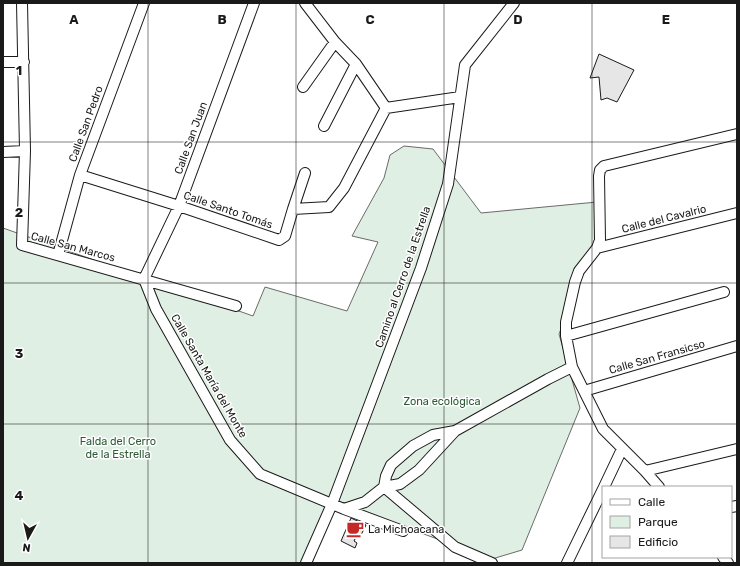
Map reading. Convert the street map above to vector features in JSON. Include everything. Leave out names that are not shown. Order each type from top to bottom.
[{"type":"street","name":"Calle San Marcos","points":[[22,3],[25,151],[22,245],[236,306]]},
{"type":"street","name":"Calle San Pedro","points":[[58,255],[80,175],[144,3]]},
{"type":"street","name":"Calle San Juan","points":[[144,279],[179,206],[254,3]]},
{"type":"street","points":[[306,3],[335,42],[356,64],[386,108]]},
{"type":"street","name":"Camino al Cerro de la Estrella","points":[[306,563],[332,504],[421,268],[448,184],[465,65],[513,4]]},
{"type":"street","points":[[303,87],[335,42]]},
{"type":"street","points":[[3,62],[24,62]]},
{"type":"street","points":[[324,126],[356,64]]},
{"type":"street","points":[[386,108],[460,97]]},
{"type":"street","points":[[293,209],[328,207],[344,188],[386,108]]},
{"type":"street","points":[[658,486],[603,429],[572,367],[566,336],[566,322],[575,282],[579,272],[600,240],[600,170],[604,166],[737,134]]},
{"type":"street","points":[[3,152],[25,151]]},
{"type":"street","name":"Calle Santo Tomás","points":[[80,175],[179,206],[278,240],[285,236],[306,173]]},
{"type":"street","name":"Calle del Cavalrio","points":[[596,248],[737,213]]},
{"type":"street","name":"Calle Santa María del Monte","points":[[144,279],[156,309],[230,440],[260,474],[344,509],[403,531]]},
{"type":"street","points":[[566,336],[724,292]]},
{"type":"street","name":"Calle San Fransicso","points":[[584,392],[737,346]]},
{"type":"street","points":[[344,509],[365,502],[384,487],[400,484],[419,470],[455,431],[572,367]]},
{"type":"street","points":[[384,487],[390,465],[413,446],[433,435],[455,431]]},
{"type":"street","points":[[604,486],[622,449]]},
{"type":"street","points":[[645,471],[737,449]]},
{"type":"street","points":[[384,487],[455,547],[492,563]]},
{"type":"street","points":[[567,563],[602,490]]},
{"type":"green space","points":[[404,146],[433,149],[481,213],[597,202],[596,237],[559,334],[580,408],[522,550],[492,559],[331,500],[309,557],[300,563],[3,563],[3,228],[253,316],[265,287],[347,311],[378,242],[352,236],[384,178],[390,155]]},
{"type":"building","points":[[599,54],[634,70],[617,102],[607,98],[601,100],[599,77],[590,78]]},
{"type":"building","name":"La Michoacana","points":[[351,518],[366,525],[361,535],[358,533],[354,541],[357,543],[355,548],[341,541]]},
{"type":"place","name":"La Michoacana","points":[[355,529]]},
{"type":"park label","name":"Zona ecológica","points":[[442,401]]},
{"type":"park label","name":"Falda del Cerro de la Estrella","points":[[118,447]]}]
